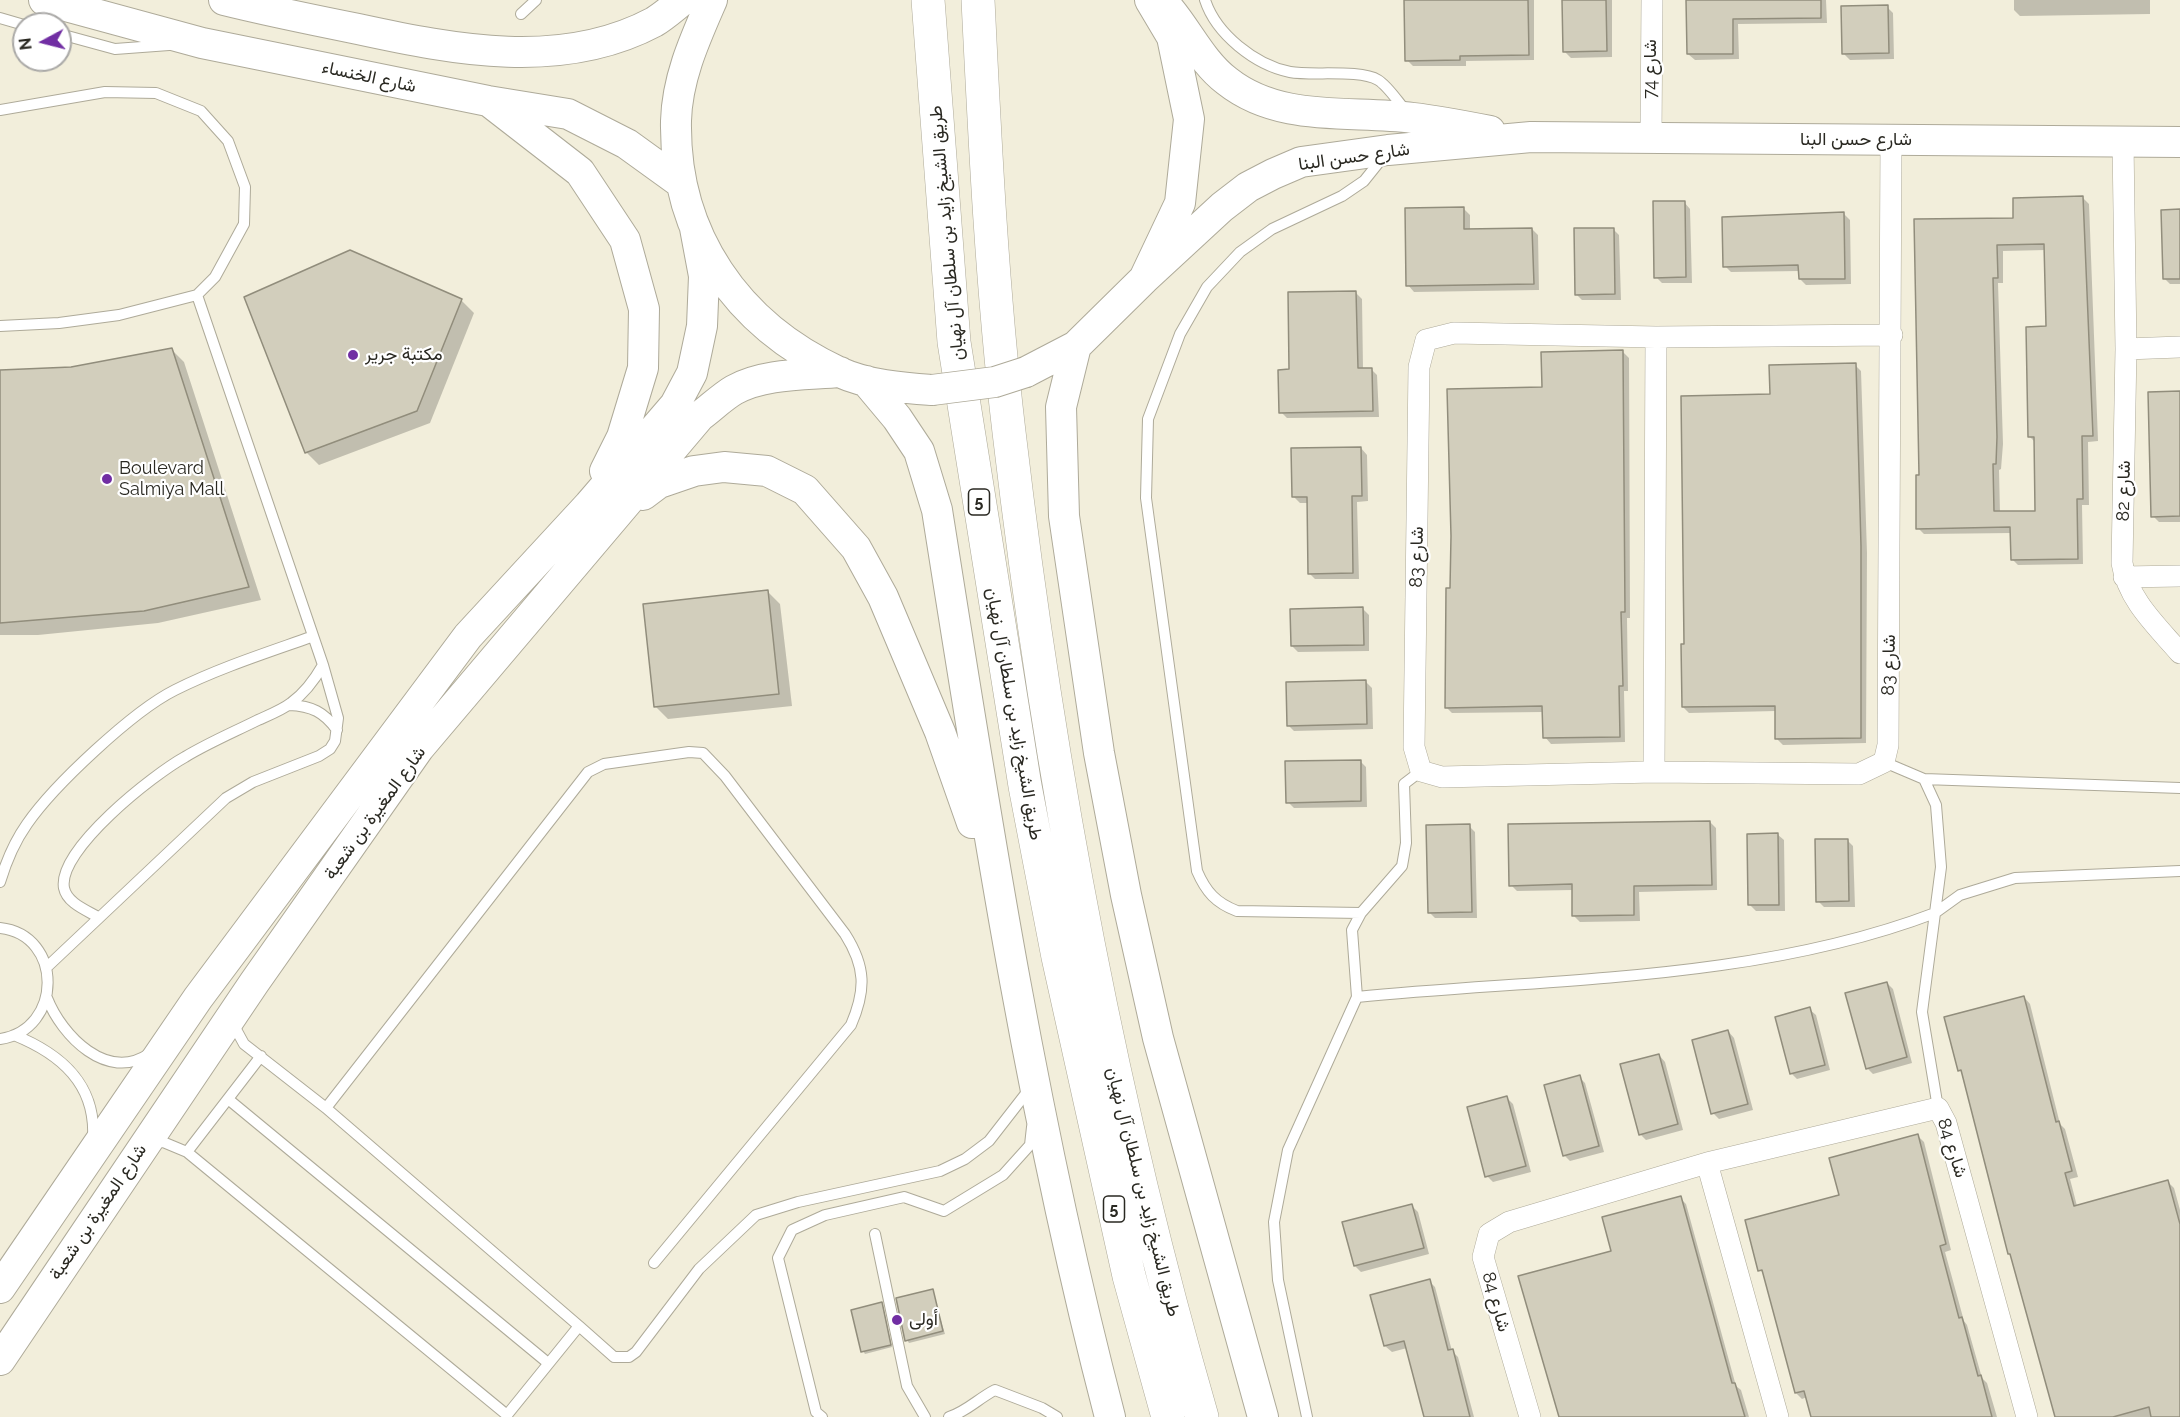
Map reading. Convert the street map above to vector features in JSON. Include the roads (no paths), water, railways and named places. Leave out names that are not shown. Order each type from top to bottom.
[{"type":"highway","name":"طريق الشيخ زايد بن سلطان آل نهيان","points":[[928,0],[954,342],[1024,786],[1129,1276],[1168,1417]]},
{"type":"highway","name":"طريق الشيخ زايد بن سلطان آل نهيان","points":[[978,0],[986,177],[1009,431],[1070,857],[1113,1068],[1172,1311],[1203,1417]]},
{"type":"highway","points":[[1129,1276],[1156,1417]]},
{"type":"highway","points":[[1172,1311],[1217,1417]]},
{"type":"main road","name":"شارع الخنساء","points":[[44,0],[202,43],[488,101],[568,114],[627,144],[681,183]]},
{"type":"main road","points":[[224,0],[443,48],[516,52],[570,50],[616,37],[655,22],[684,0]]},
{"type":"main road","points":[[712,0],[687,58],[676,120],[681,183],[695,228],[729,289],[779,338],[853,377],[897,418],[919,452],[937,510],[1006,933],[1035,1082],[1085,1323],[1110,1417]]},
{"type":"main road","points":[[1144,279],[1180,203],[1189,119],[1172,37],[1150,0]]},
{"type":"main road","name":"شارع حسن البنا","points":[[1161,0],[1205,59],[1224,80],[1242,93],[1267,104],[1297,111],[1412,118],[1531,137]]},
{"type":"main road","points":[[488,101],[580,172],[625,240],[644,309],[643,369],[622,437],[589,506]]},
{"type":"main road","name":"شارع حسن البنا","points":[[853,377],[899,388],[932,390],[995,382],[1026,372],[1076,345],[1199,225],[1248,187],[1301,162],[1388,150],[1531,137],[2180,142]]},
{"type":"main road","name":"شارع المغيرة بن شعبة","points":[[0,1288],[198,998],[468,636],[589,506],[675,405],[692,373],[702,326],[704,276],[695,228]]},
{"type":"main road","points":[[1076,345],[1062,406],[1064,516],[1100,753],[1126,895],[1158,1038],[1263,1417]]},
{"type":"main road","name":"شارع المغيرة بن شعبة","points":[[0,1360],[234,1013],[419,748],[700,416],[734,390],[792,375],[853,377]]},
{"type":"main road","points":[[621,511],[659,483],[694,471],[724,467],[767,471],[805,490],[856,548],[883,597],[940,732],[968,808],[1006,933]]},
{"type":"street","name":"شارع 74","points":[[1651,138],[1652,0]]},
{"type":"street","name":"شارع 83","points":[[1884,762],[1888,745],[1892,335],[1891,140]]},
{"type":"street","name":"شارع 82","points":[[2123,142],[2126,349],[2122,562],[2124,577]]},
{"type":"street","name":"شارع 83","points":[[1421,771],[1414,747],[1419,367],[1426,340],[1454,333],[1656,337],[1892,335]]},
{"type":"street","points":[[1654,772],[1656,337]]},
{"type":"street","points":[[2126,349],[2180,347]]},
{"type":"street","points":[[2180,576],[2124,577],[2135,600],[2180,653]]},
{"type":"street","points":[[1421,771],[1442,777],[1654,772],[1859,774],[1884,762]]},
{"type":"street","name":"شارع 84","points":[[1530,1417],[1483,1257],[1489,1234],[1509,1222],[1707,1163],[1938,1108],[1946,1123],[2027,1417]]},
{"type":"street","points":[[1707,1163],[1778,1417]]},
{"type":"lane","points":[[521,15],[536,0]]},
{"type":"lane","points":[[1205,0],[1221,29],[1242,51],[1289,72],[1342,74],[1377,80],[1412,118]]},
{"type":"lane","points":[[72,37],[115,49],[202,43]]},
{"type":"lane","points":[[0,110],[105,92],[156,93],[201,111],[228,141],[245,187],[244,224],[215,277],[197,295],[119,315],[59,323],[0,326]]},
{"type":"lane","points":[[1361,913],[1237,911],[1219,904],[1204,888],[1197,871],[1146,498],[1148,418],[1180,334],[1207,287],[1240,252],[1272,229],[1342,196],[1364,181],[1388,150]]},
{"type":"lane","points":[[47,967],[226,798],[253,782],[319,756],[330,748],[337,730],[336,706],[323,665],[311,637],[197,295]]},
{"type":"lane","points":[[0,882],[4,867],[26,824],[76,769],[147,709],[173,691],[213,673],[311,637]]},
{"type":"lane","points":[[98,917],[75,903],[64,888],[66,870],[88,839],[114,812],[183,757],[289,705],[308,687],[323,665]]},
{"type":"lane","points":[[289,705],[315,709],[328,718],[337,730]]},
{"type":"lane","points":[[326,1108],[588,772],[604,764],[689,752],[703,753],[725,776],[846,934],[858,959],[863,983],[861,1000],[851,1024],[654,1263]]},
{"type":"lane","points":[[1884,762],[1924,779],[2180,788]]},
{"type":"lane","points":[[1307,1417],[1278,1280],[1274,1222],[1288,1150],[1357,997],[1352,930],[1361,913],[1402,866],[1406,843],[1404,784],[1421,771]]},
{"type":"lane","points":[[1924,779],[1936,805],[1941,867],[1922,1012],[1938,1108]]},
{"type":"lane","points":[[1357,997],[1474,985],[1638,976],[1837,946],[1888,931],[1935,913],[1960,895],[2015,878],[2180,871]]},
{"type":"lane","points":[[0,928],[20,934],[32,942],[47,967],[47,998],[62,1027],[76,1041],[100,1058],[113,1063],[128,1063],[154,1052],[198,998]]},
{"type":"lane","points":[[0,1039],[14,1035],[35,1021],[47,998]]},
{"type":"lane","points":[[234,1013],[231,1021],[235,1032],[244,1044],[326,1108],[614,1357],[628,1357],[636,1352],[699,1269],[756,1215],[798,1202],[940,1171],[965,1159],[989,1142],[1035,1082]]},
{"type":"lane","points":[[14,1035],[48,1052],[75,1076],[84,1090],[94,1122],[87,1161]]},
{"type":"lane","points":[[187,1152],[261,1056]]},
{"type":"lane","points":[[822,1417],[816,1412],[778,1258],[792,1230],[825,1215],[904,1197],[944,1211],[1003,1175],[1030,1145],[1035,1082]]},
{"type":"lane","points":[[228,1099],[548,1363]]},
{"type":"lane","points":[[143,1147],[152,1142],[163,1142],[187,1152],[507,1415],[579,1326]]},
{"type":"lane","points":[[875,1234],[907,1386],[925,1417]]},
{"type":"lane","points":[[949,1417],[960,1414],[977,1399],[995,1390],[1042,1408],[1057,1417]]},
{"type":"place","name":"مكتبة جرير","points":[[353,355]]},
{"type":"place","name":"Boulevard Salmiya Mall","points":[[107,479]]},
{"type":"place","name":"أولى","points":[[897,1320]]}]
